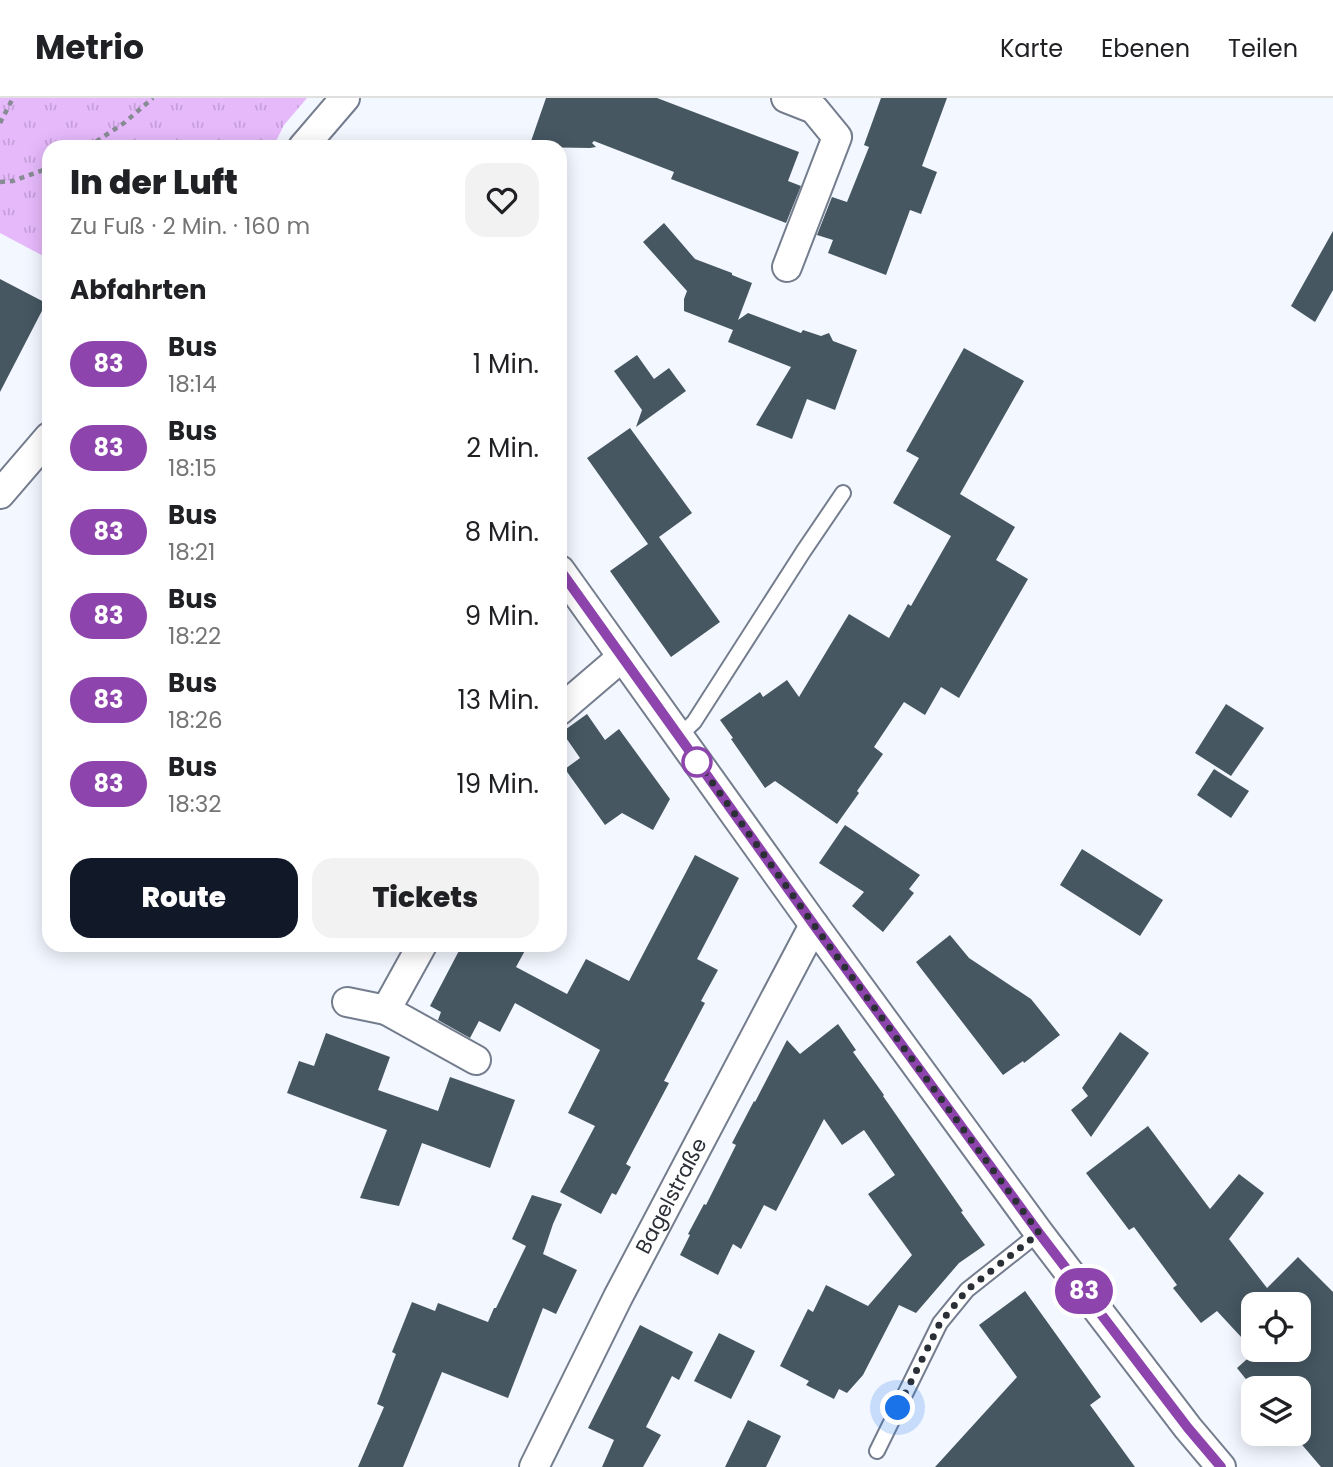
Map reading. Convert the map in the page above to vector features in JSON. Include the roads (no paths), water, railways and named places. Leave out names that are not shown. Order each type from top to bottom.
[{"type":"street","points":[[309,140],[345,98]]},
{"type":"street","points":[[786,98],[817,104],[837,137],[787,267]]},
{"type":"street","points":[[0,494],[42,446]]},
{"type":"street","points":[[567,580],[1039,1233],[1188,1428],[1221,1467]]},
{"type":"street","points":[[567,704],[622,657]]},
{"type":"street","name":"Bagelstraße","points":[[534,1467],[618,1297],[814,925]]},
{"type":"street","points":[[386,1010],[418,952]]},
{"type":"street","points":[[347,1002],[386,1010],[476,1060]]},
{"type":"lane","points":[[678,736],[694,722],[843,493]]},
{"type":"lane","points":[[877,1451],[940,1323],[967,1290],[1039,1233]]}]
